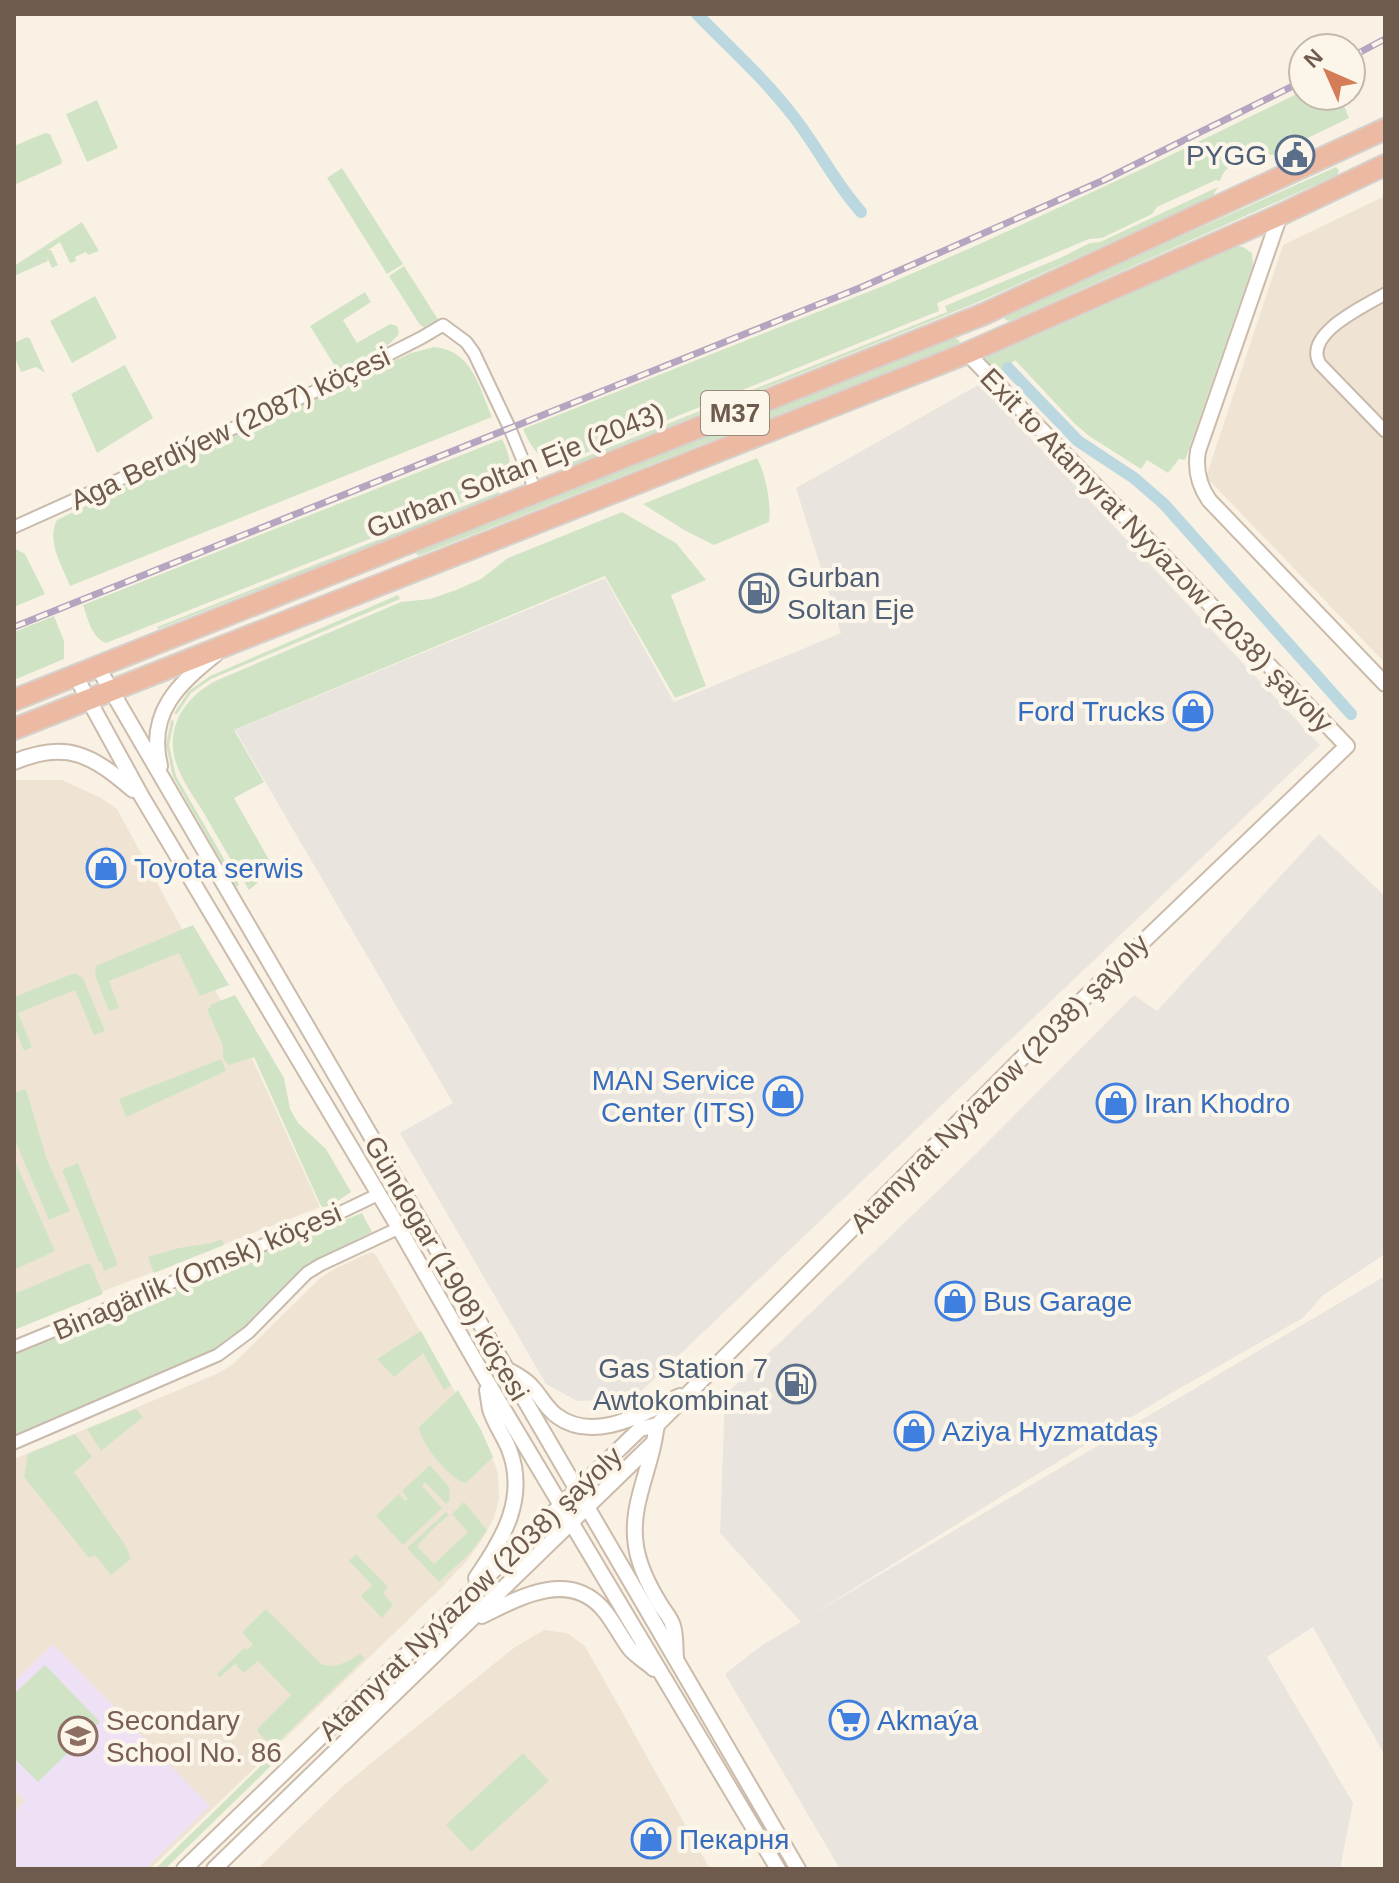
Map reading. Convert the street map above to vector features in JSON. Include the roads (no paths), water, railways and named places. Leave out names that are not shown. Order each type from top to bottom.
[{"type":"highway","name":"Gurban Soltan Eje (2043)","points":[[14,700],[984,314],[1385,129]]},
{"type":"highway","points":[[1331,153],[1343,159],[1348,169],[1345,183]]},
{"type":"highway","name":"Gurban Soltan Eje (2043)","points":[[14,729],[967,353],[1280,215],[1385,165]]},
{"type":"main road","points":[[1280,215],[1198,451],[1197,474],[1209,500],[1385,684]]},
{"type":"main road","name":"Exit to Atamyrat Nyýazow (2038) şaýoly","points":[[967,353],[1347,746]]},
{"type":"main road","points":[[163,782],[156,750],[163,712],[184,681],[231,642]]},
{"type":"main road","name":"Gündogar (1908) köçesi","points":[[97,666],[798,1869]]},
{"type":"main road","name":"Gündogar (1908) köçesi","points":[[75,675],[142,797],[778,1869]]},
{"type":"main road","name":"Atamyrat Nyýazow (2038) şaýoly","points":[[184,1869],[640,1429],[657,1425],[1029,1051],[1347,746]]},
{"type":"main road","points":[[14,762],[51,751],[81,755],[111,771],[142,797]]},
{"type":"main road","points":[[379,1194],[399,1185]]},
{"type":"main road","points":[[505,1367],[531,1385],[556,1415],[585,1426],[615,1424],[691,1391]]},
{"type":"main road","points":[[455,1607],[496,1549],[515,1502],[515,1474],[510,1451],[491,1411],[485,1378]]},
{"type":"main road","name":"Atamyrat Nyýazow (2038) şaýoly","points":[[214,1869],[654,1442],[657,1425]]},
{"type":"main road","points":[[654,1442],[639,1492],[634,1535],[648,1584],[673,1624],[677,1661]]},
{"type":"main road","points":[[468,1624],[536,1592],[552,1589],[576,1592],[600,1605],[631,1651],[661,1675]]},
{"type":"street","points":[[1385,294],[1340,321],[1324,336],[1317,348],[1320,364],[1385,431]]},
{"type":"street","name":"Aga Berdiýew (2087) köçesi","points":[[14,527],[318,390],[443,325],[466,342],[474,353],[536,492]]},
{"type":"street","name":"Binagärlik (Omsk) köçesi","points":[[14,1347],[331,1217],[379,1194]]},
{"type":"street","points":[[14,1443],[218,1355],[249,1332],[307,1273],[399,1228]]},
{"type":"waterway","points":[[697,14],[783,103],[861,212]]},
{"type":"waterway","points":[[1008,368],[1078,441],[1134,478],[1164,504],[1351,714]]},
{"type":"railway","points":[[1367,49],[1385,39]]},
{"type":"railway","points":[[14,627],[862,287],[1104,180],[1287,89]]},
{"type":"place","name":"PYGG","points":[[1295,155]]},
{"type":"place","name":"Gurban Soltan Eje","points":[[759,593]]},
{"type":"place","name":"Ford Trucks","points":[[1193,711]]},
{"type":"place","name":"Toyota serwis","points":[[106,868]]},
{"type":"place","name":"MAN Service Center (ITS)","points":[[783,1096]]},
{"type":"place","name":"Iran Khodro","points":[[1116,1103]]},
{"type":"place","name":"Bus Garage","points":[[955,1301]]},
{"type":"place","name":"Gas Station 7 Awtokombinat","points":[[796,1384]]},
{"type":"place","name":"Aziya Hyzmatdaş","points":[[914,1431]]},
{"type":"place","name":"Аkmaýa","points":[[849,1720]]},
{"type":"place","name":"Secondary School No. 86","points":[[78,1736]]},
{"type":"place","name":"Пекарня","points":[[651,1839]]}]
